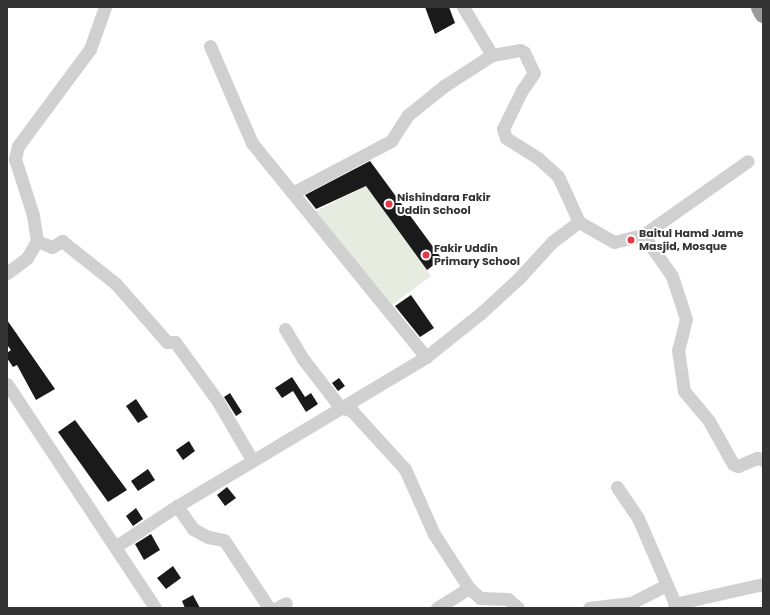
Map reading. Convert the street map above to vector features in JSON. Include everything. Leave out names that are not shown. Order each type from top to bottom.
[{"type":"highway","points":[[760,7],[763,13]]},
{"type":"street","points":[[7,273],[27,258],[38,241],[33,215],[15,159],[18,146],[90,49],[105,7]]},
{"type":"street","points":[[463,7],[492,55]]},
{"type":"street","points":[[210,46],[252,143],[294,192],[426,357]]},
{"type":"street","points":[[294,192],[391,141],[408,115],[444,86],[492,55],[520,50],[524,52],[534,73],[522,90],[503,129],[506,138],[539,159],[558,176],[580,222],[614,242],[643,235],[748,161]]},
{"type":"street","points":[[115,547],[177,506],[252,460],[426,357],[481,313],[519,278],[552,242],[580,222]]},
{"type":"street","points":[[643,235],[672,276],[681,299],[686,318],[678,350],[684,391],[709,420],[733,464],[738,466],[758,458],[763,460]]},
{"type":"street","points":[[38,241],[52,247],[62,241],[116,284],[167,342],[175,342],[217,400],[252,460]]},
{"type":"street","points":[[285,330],[303,359],[340,407],[352,411],[405,470],[434,534],[469,588],[480,598],[508,599],[518,608]]},
{"type":"street","points":[[7,384],[155,608]]},
{"type":"street","points":[[617,487],[638,518],[658,561],[665,586],[675,606],[763,584]]},
{"type":"street","points":[[177,506],[193,529],[208,537],[224,540],[269,608]]},
{"type":"street","points":[[589,608],[631,603],[665,586]]},
{"type":"street","points":[[437,608],[469,588]]},
{"type":"shaded area","points":[[366,186],[431,276],[388,308],[312,213]]},
{"type":"building","points":[[425,7],[449,7],[455,23],[435,34]]},
{"type":"building","name":"Nishindara Fakir Uddin School","points":[[370,161],[442,259],[427,270],[366,186],[316,209],[305,195]]},
{"type":"building","points":[[411,295],[434,328],[420,337],[395,306]]},
{"type":"building","points":[[7,320],[55,389],[36,400],[17,365],[13,367],[7,358],[7,353],[11,350],[7,345]]},
{"type":"building","points":[[292,377],[305,397],[311,393],[318,404],[306,412],[293,391],[282,398],[275,388]]},
{"type":"building","points":[[339,378],[345,386],[338,391],[332,383]]},
{"type":"building","points":[[230,393],[242,412],[236,416],[224,397]]},
{"type":"building","points":[[136,399],[148,417],[138,423],[126,406]]},
{"type":"building","points":[[75,420],[127,490],[108,502],[58,432]]},
{"type":"building","points":[[189,441],[195,451],[183,460],[176,450]]},
{"type":"building","points":[[148,469],[155,480],[138,491],[131,481]]},
{"type":"building","points":[[227,487],[236,498],[225,506],[217,495]]},
{"type":"building","points":[[136,508],[143,519],[133,526],[126,516]]},
{"type":"building","points":[[151,534],[160,550],[144,560],[135,544]]},
{"type":"building","points":[[173,566],[181,578],[166,589],[157,578]]},
{"type":"building","points":[[193,595],[200,608],[185,608],[182,601]]},
{"type":"place","name":"Nishindara Fakir Uddin School","points":[[389,204]]},
{"type":"place","name":"Baitul Hamd Jame Masjid, Mosque","points":[[631,240]]},
{"type":"place","name":"Fakir Uddin Primary School","points":[[426,255]]}]
